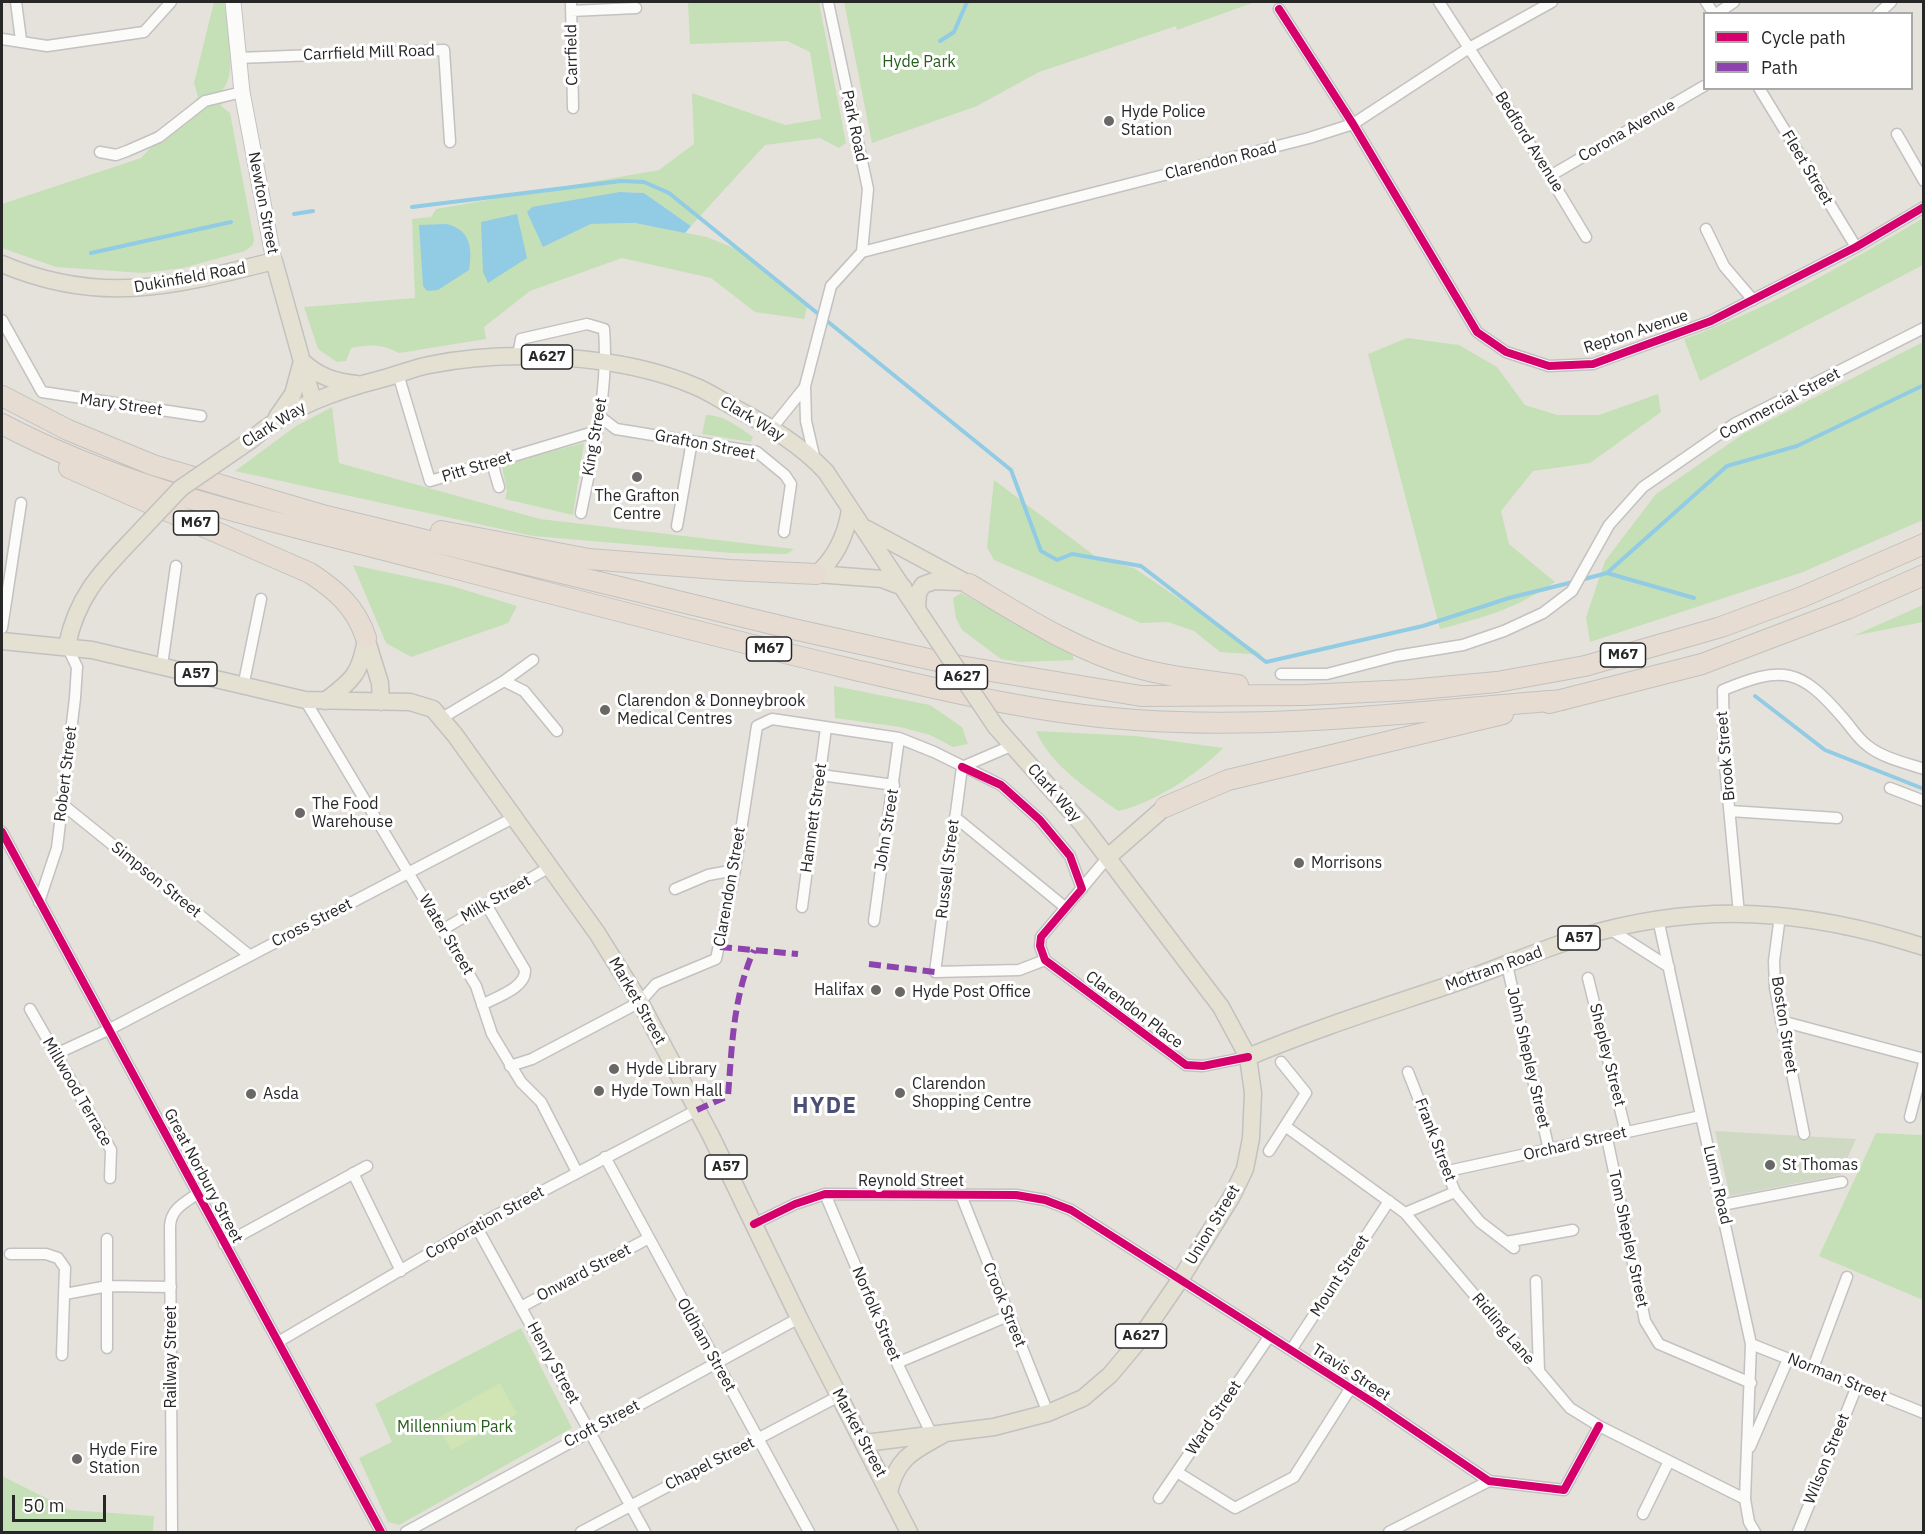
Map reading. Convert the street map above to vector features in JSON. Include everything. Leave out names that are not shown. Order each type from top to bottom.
[{"type":"highway","name":"M67","points":[[2,396],[68,430],[153,465],[326,516],[793,629],[960,666],[1141,696],[1305,695],[1408,690],[1497,682],[1585,666],[1721,627],[1802,597],[1923,544]]},
{"type":"highway","name":"M67","points":[[2,424],[28,438],[168,493],[266,522],[402,554],[661,624],[953,693],[1045,709],[1136,720],[1274,722],[1562,700]]},
{"type":"highway","name":"M67","points":[[68,430],[243,483],[418,527],[589,559],[817,574]]},
{"type":"highway","name":"M67","points":[[2,437],[310,573],[331,587],[350,606],[360,619],[366,638]]},
{"type":"highway","name":"M67","points":[[1165,807],[1228,780],[1702,664],[1847,609],[1923,575]]},
{"type":"highway","name":"M67","points":[[969,584],[1033,623],[1111,659],[1134,667],[1170,675],[1305,695]]},
{"type":"main road","name":"Newton Street","points":[[233,2],[242,92],[274,261],[313,400]]},
{"type":"main road","name":"Dukinfield Road","points":[[2,264],[48,282],[111,290],[146,288],[180,282],[274,261]]},
{"type":"main road","name":"Clark Way","points":[[67,645],[73,617],[94,581],[181,488],[270,425],[313,400],[429,365],[518,356],[606,361],[697,387],[772,428],[815,460],[826,472],[996,727],[1082,824],[1108,857],[1221,1007],[1248,1056]]},
{"type":"main road","points":[[270,425],[288,404],[297,383],[302,361],[314,372],[326,378],[360,384]]},
{"type":"main road","points":[[817,574],[830,563],[844,536],[850,510]]},
{"type":"main road","name":"A627","points":[[864,528],[969,584]]},
{"type":"main road","points":[[817,574],[882,579],[903,587]]},
{"type":"main road","points":[[917,608],[918,593],[923,585],[950,580],[969,584]]},
{"type":"main road","points":[[325,701],[353,679],[361,663],[366,638]]},
{"type":"main road","points":[[366,638],[380,683],[381,702]]},
{"type":"main road","name":"A57","points":[[2,641],[67,645],[162,665],[243,687],[305,700],[381,702]]},
{"type":"main road","name":"Market Street","points":[[381,702],[410,702],[433,709],[597,933],[640,1002],[697,1110],[799,1318],[865,1443],[909,1533]]},
{"type":"main road","points":[[1108,857],[1165,807]]},
{"type":"main road","name":"Mottram Road","points":[[1248,1056],[1580,937],[1658,919],[1710,913],[1823,920],[1867,929],[1923,947]]},
{"type":"main road","name":"Union Street","points":[[865,1443],[931,1433],[994,1427],[1048,1413],[1083,1398],[1110,1375],[1136,1344],[1180,1280],[1233,1196],[1245,1168],[1252,1121],[1253,1094],[1248,1056]]},
{"type":"main road","name":"Union Street","points":[[889,1492],[893,1475],[904,1457],[948,1431]]},
{"type":"street","points":[[16,2],[21,40]]},
{"type":"street","points":[[2,39],[21,40],[47,46],[144,32],[171,2]]},
{"type":"street","name":"Park Road","points":[[828,2],[868,189],[862,252]]},
{"type":"street","name":"Bedford Avenue","points":[[1439,2],[1550,176],[1586,237]]},
{"type":"street","name":"Clarendon Road","points":[[862,252],[1310,138],[1353,124],[1469,48],[1552,2]]},
{"type":"street","points":[[1718,12],[1734,2]]},
{"type":"street","points":[[571,6],[636,8]]},
{"type":"street","name":"Carrfield","points":[[571,6],[573,108]]},
{"type":"street","name":"Repton Avenue","points":[[1279,9],[1353,124],[1477,332],[1506,352],[1548,366],[1593,364],[1711,321],[1856,247],[1923,207]]},
{"type":"street","name":"Carrfield Mill Road","points":[[238,58],[444,50],[450,141]]},
{"type":"street","name":"Corona Avenue","points":[[1550,176],[1703,87]]},
{"type":"street","name":"Fleet Street","points":[[1760,90],[1856,247]]},
{"type":"street","points":[[100,152],[116,155],[159,137],[205,101],[242,92]]},
{"type":"street","points":[[1897,134],[1923,181]]},
{"type":"street","points":[[1706,229],[1724,266],[1753,300]]},
{"type":"street","points":[[815,460],[806,421],[805,386],[831,286],[862,252]]},
{"type":"street","name":"Mary Street","points":[[2,320],[42,392],[201,416]]},
{"type":"street","name":"King Street","points":[[518,356],[521,339],[587,324],[604,329],[606,361],[597,431],[581,513]]},
{"type":"street","name":"Commercial Street","points":[[1281,674],[1327,674],[1396,656],[1463,645],[1504,632],[1543,613],[1572,591],[1609,525],[1643,487],[1734,424],[1923,328]]},
{"type":"street","name":"Pitt Street","points":[[398,374],[430,481],[597,431]]},
{"type":"street","points":[[772,428],[805,386]]},
{"type":"street","name":"Grafton Street","points":[[599,416],[616,429],[757,452],[785,475],[791,484],[784,532]]},
{"type":"street","points":[[677,526],[692,441]]},
{"type":"street","points":[[492,463],[499,487]]},
{"type":"street","points":[[2,628],[21,503]]},
{"type":"street","points":[[162,665],[176,566]]},
{"type":"street","points":[[243,687],[261,599]]},
{"type":"street","name":"Robert Street","points":[[39,902],[57,848],[77,667],[67,645]]},
{"type":"street","points":[[441,718],[504,681],[533,660]]},
{"type":"street","name":"Brook Street","points":[[1739,914],[1724,754],[1723,690],[1766,674],[1789,675],[1817,689],[1866,746],[1923,769]]},
{"type":"street","points":[[504,681],[524,691],[557,731]]},
{"type":"street","name":"Water Street","points":[[305,700],[476,986],[492,1034],[510,1066],[541,1102],[578,1172]]},
{"type":"street","name":"Clarendon Street","points":[[640,1002],[656,984],[716,959],[735,870],[757,726],[772,719],[826,728]]},
{"type":"street","points":[[826,728],[899,738],[934,752],[1001,785],[1040,820],[1070,856],[1082,889]]},
{"type":"street","name":"Hamnett Street","points":[[802,908],[826,728]]},
{"type":"street","name":"John Street","points":[[874,921],[899,738]]},
{"type":"street","points":[[962,767],[1011,746]]},
{"type":"street","name":"Russell Street","points":[[962,767],[935,972],[1019,970],[1045,960]]},
{"type":"street","points":[[820,775],[894,785]]},
{"type":"street","points":[[1890,788],[1923,801]]},
{"type":"street","name":"Simpson Street","points":[[62,804],[249,955]]},
{"type":"street","points":[[1730,811],[1837,818]]},
{"type":"street","points":[[955,817],[1066,908]]},
{"type":"street","name":"Cross Street","points":[[56,1054],[110,1029],[249,955],[410,874],[513,818]]},
{"type":"street","name":"Great Norbury Street","points":[[2,832],[381,1533]]},
{"type":"street","points":[[1045,960],[1040,946],[1041,938],[1108,857]]},
{"type":"street","name":"Milk Street","points":[[442,930],[487,906],[548,868]]},
{"type":"street","points":[[675,889],[708,875],[735,870]]},
{"type":"street","points":[[482,1005],[520,984],[525,975],[525,969],[487,906]]},
{"type":"street","name":"Boston Street","points":[[1780,916],[1774,961],[1775,988],[1804,1134]]},
{"type":"street","name":"Lumn Road","points":[[1658,919],[1751,1344],[1745,1499],[1749,1522],[1755,1533]]},
{"type":"street","points":[[1611,930],[1669,968]]},
{"type":"street","name":"Clarendon Place","points":[[1045,960],[1186,1065],[1203,1066],[1248,1056]]},
{"type":"street","name":"John Shepley Street","points":[[1507,965],[1549,1150]]},
{"type":"street","name":"Shepley Street","points":[[1588,978],[1626,1133]]},
{"type":"street","points":[[510,1066],[532,1059],[640,1002]]},
{"type":"street","name":"Millwood Terrace","points":[[30,1009],[111,1150],[110,1178]]},
{"type":"street","points":[[1781,1022],[1923,1061],[1910,1117]]},
{"type":"street","points":[[1269,1151],[1306,1093],[1281,1062]]},
{"type":"street","name":"Frank Street","points":[[1404,1213],[1455,1192],[1408,1072]]},
{"type":"street","name":"Corporation Street","points":[[278,1342],[476,1226],[697,1110]]},
{"type":"street","name":"Orchard Street","points":[[1448,1171],[1701,1116]]},
{"type":"street","name":"Ridling Lane","points":[[1285,1125],[1404,1213],[1570,1408],[1599,1426],[1745,1499]]},
{"type":"street","name":"Tom Shepley Street","points":[[1607,1138],[1645,1321],[1659,1344],[1751,1383]]},
{"type":"street","name":"Oldham Street","points":[[605,1157],[647,1239],[809,1533]]},
{"type":"street","points":[[224,1244],[367,1166]]},
{"type":"street","points":[[353,1173],[401,1271]]},
{"type":"street","points":[[1722,1205],[1842,1182]]},
{"type":"street","points":[[1455,1192],[1480,1222],[1510,1245],[1573,1230]]},
{"type":"street","name":"Railway Street","points":[[172,1533],[170,1219],[178,1207],[197,1194]]},
{"type":"street","name":"Reynold Street","points":[[754,1224],[795,1204],[825,1194],[1016,1196],[1045,1200],[1071,1210]]},
{"type":"street","name":"Norfolk Street","points":[[825,1194],[897,1363],[931,1433]]},
{"type":"street","name":"Crook Street","points":[[961,1195],[1048,1413]]},
{"type":"street","name":"Mount Street","points":[[1291,1350],[1389,1201]]},
{"type":"street","name":"Travis Street","points":[[1071,1210],[1489,1480],[1564,1490],[1599,1426]]},
{"type":"street","name":"Henry Street","points":[[476,1226],[591,1430],[645,1533]]},
{"type":"street","points":[[107,1239],[107,1348]]},
{"type":"street","name":"Onward Street","points":[[521,1307],[647,1239]]},
{"type":"street","points":[[9,1254],[46,1254],[58,1258],[65,1268],[62,1355]]},
{"type":"street","points":[[1812,1368],[1847,1277]]},
{"type":"street","points":[[1536,1281],[1539,1371]]},
{"type":"street","points":[[65,1294],[108,1286],[171,1287]]},
{"type":"street","points":[[897,1363],[1008,1316]]},
{"type":"street","name":"Croft Street","points":[[406,1533],[799,1318]]},
{"type":"street","name":"Ward Street","points":[[1159,1498],[1269,1337]]},
{"type":"street","name":"Norman Street","points":[[1751,1344],[1923,1413]]},
{"type":"street","name":"Lumn Road","points":[[1747,1453],[1788,1359]]},
{"type":"street","name":"Wilson Street","points":[[1798,1533],[1857,1386]]},
{"type":"street","points":[[1177,1472],[1235,1508],[1294,1477],[1350,1389]]},
{"type":"street","name":"Chapel Street","points":[[580,1533],[839,1396]]},
{"type":"street","points":[[1643,1514],[1669,1461]]},
{"type":"street","points":[[1389,1533],[1489,1480]]},
{"type":"green space","points":[[214,2],[224,2],[231,60],[221,106],[230,113],[254,239],[253,245],[245,251],[183,268],[143,273],[56,267],[2,248],[2,204],[141,158],[198,97],[194,83]]},
{"type":"green space","points":[[688,2],[819,2],[846,143],[839,148],[820,138],[765,145],[691,226],[644,193],[620,192],[543,247],[591,224],[635,223],[707,237],[739,250],[808,304],[804,319],[755,312],[711,278],[622,258],[530,291],[484,327],[486,339],[399,353],[381,346],[370,345],[351,348],[346,361],[337,362],[318,349],[304,307],[415,298],[412,219],[431,217],[436,209],[659,170],[694,144],[692,93],[785,125],[821,119],[810,52],[787,41],[690,44]]},
{"type":"green space","name":"Hyde Park","points":[[844,2],[1255,2],[1177,30],[1176,26],[1039,72],[977,106],[872,143]]},
{"type":"green space","points":[[1923,218],[1923,265],[1700,381],[1684,339],[1776,299],[1836,268]]},
{"type":"green space","points":[[1407,338],[1459,345],[1497,367],[1525,405],[1557,415],[1599,415],[1658,394],[1661,412],[1590,463],[1533,471],[1501,511],[1509,544],[1555,582],[1500,611],[1440,629],[1368,354]]},
{"type":"green space","points":[[1923,342],[1923,520],[1803,572],[1590,642],[1586,617],[1605,561],[1656,494],[1743,434]]},
{"type":"green space","points":[[332,407],[339,463],[540,519],[794,549],[787,554],[731,553],[533,536],[235,471],[296,426]]},
{"type":"green space","points":[[706,415],[725,419],[737,426],[753,437],[751,442],[702,434]]},
{"type":"green space","points":[[584,443],[573,515],[505,499],[507,491],[502,467],[508,462]]},
{"type":"green space","points":[[994,480],[1099,559],[1134,568],[1262,655],[1220,652],[1194,631],[1168,622],[1141,623],[994,560],[987,547]]},
{"type":"green space","points":[[353,565],[452,586],[517,606],[508,623],[411,657],[386,643]]},
{"type":"green space","points":[[961,593],[1072,654],[1074,660],[1020,662],[1001,659],[962,630],[956,618],[953,598]]},
{"type":"green space","points":[[1923,605],[1923,622],[1853,636]]},
{"type":"green space","points":[[834,686],[930,705],[962,727],[968,744],[953,747],[930,735],[900,727],[835,718]]},
{"type":"green space","points":[[1036,731],[1136,736],[1223,748],[1201,768],[1174,787],[1146,802],[1118,811],[1071,776],[1050,755]]},
{"type":"green space","points":[[1715,1131],[1856,1139],[1840,1175],[1730,1196]]},
{"type":"green space","points":[[1876,1133],[1923,1135],[1923,1300],[1819,1256]]},
{"type":"green space","name":"Millennium Park","points":[[521,1328],[572,1428],[399,1525],[388,1522],[359,1458],[392,1442],[375,1404]]},
{"type":"green space","points":[[500,1383],[517,1414],[451,1450],[434,1420]]},
{"type":"green space","points":[[2,1476],[70,1510],[154,1516],[153,1532],[2,1532]]},
{"type":"water","points":[[620,192],[644,193],[691,226],[685,233],[635,223],[591,224],[543,247],[527,212],[532,207]]},
{"type":"water","points":[[517,214],[527,258],[488,283],[483,272],[481,222]]},
{"type":"water","points":[[446,224],[460,230],[468,241],[469,270],[438,290],[427,291],[423,286],[419,225]]},
{"type":"waterway","points":[[940,41],[954,32],[967,2]]},
{"type":"waterway","points":[[412,207],[621,181],[644,182],[669,193],[1011,470],[1041,551],[1057,560],[1072,554],[1141,566],[1266,662],[1423,626],[1509,598],[1573,582]]},
{"type":"waterway","points":[[294,214],[313,211]]},
{"type":"waterway","points":[[91,253],[231,222]]},
{"type":"waterway","points":[[1581,580],[1607,573],[1727,466],[1797,446],[1924,385]]},
{"type":"waterway","points":[[1607,573],[1694,598]]},
{"type":"waterway","points":[[1755,696],[1825,750],[1924,789]]},
{"type":"marked path","points":[[720,947],[798,954]]},
{"type":"marked path","points":[[697,1110],[728,1096],[732,1040],[738,1004],[754,950]]},
{"type":"marked path","points":[[869,964],[935,972]]},
{"type":"cycle path","points":[[1279,9],[1353,124],[1477,332],[1506,352],[1549,366],[1593,364],[1711,321],[1856,247],[1924,207]]},
{"type":"cycle path","points":[[962,767],[1001,785],[1040,820],[1070,856],[1082,889],[1041,937],[1040,946],[1045,960],[1186,1065],[1203,1066],[1248,1057]]},
{"type":"cycle path","points":[[2,832],[381,1532]]},
{"type":"cycle path","points":[[754,1224],[795,1204],[825,1194],[1016,1195],[1045,1200],[1071,1210],[1374,1403],[1489,1481],[1564,1490],[1599,1426]]},
{"type":"place","name":"Hyde Police Station","points":[[1109,121]]},
{"type":"place","name":"The Grafton Centre","points":[[637,477]]},
{"type":"place","name":"Clarendon & Donneybrook Medical Centres","points":[[605,710]]},
{"type":"place","name":"The Food Warehouse","points":[[300,813]]},
{"type":"place","name":"Morrisons","points":[[1299,863]]},
{"type":"place","name":"Halifax","points":[[876,990]]},
{"type":"place","name":"Hyde Post Office","points":[[900,992]]},
{"type":"place","name":"Hyde Library","points":[[614,1069]]},
{"type":"place","name":"Hyde Town Hall","points":[[599,1091]]},
{"type":"place","name":"Clarendon Shopping Centre","points":[[900,1093]]},
{"type":"place","name":"Asda","points":[[251,1094]]},
{"type":"place","name":"St Thomas","points":[[1770,1165]]},
{"type":"place","name":"Hyde Fire Station","points":[[77,1459]]},
{"type":"district","name":"HYDE","points":[[825,1107]]}]
